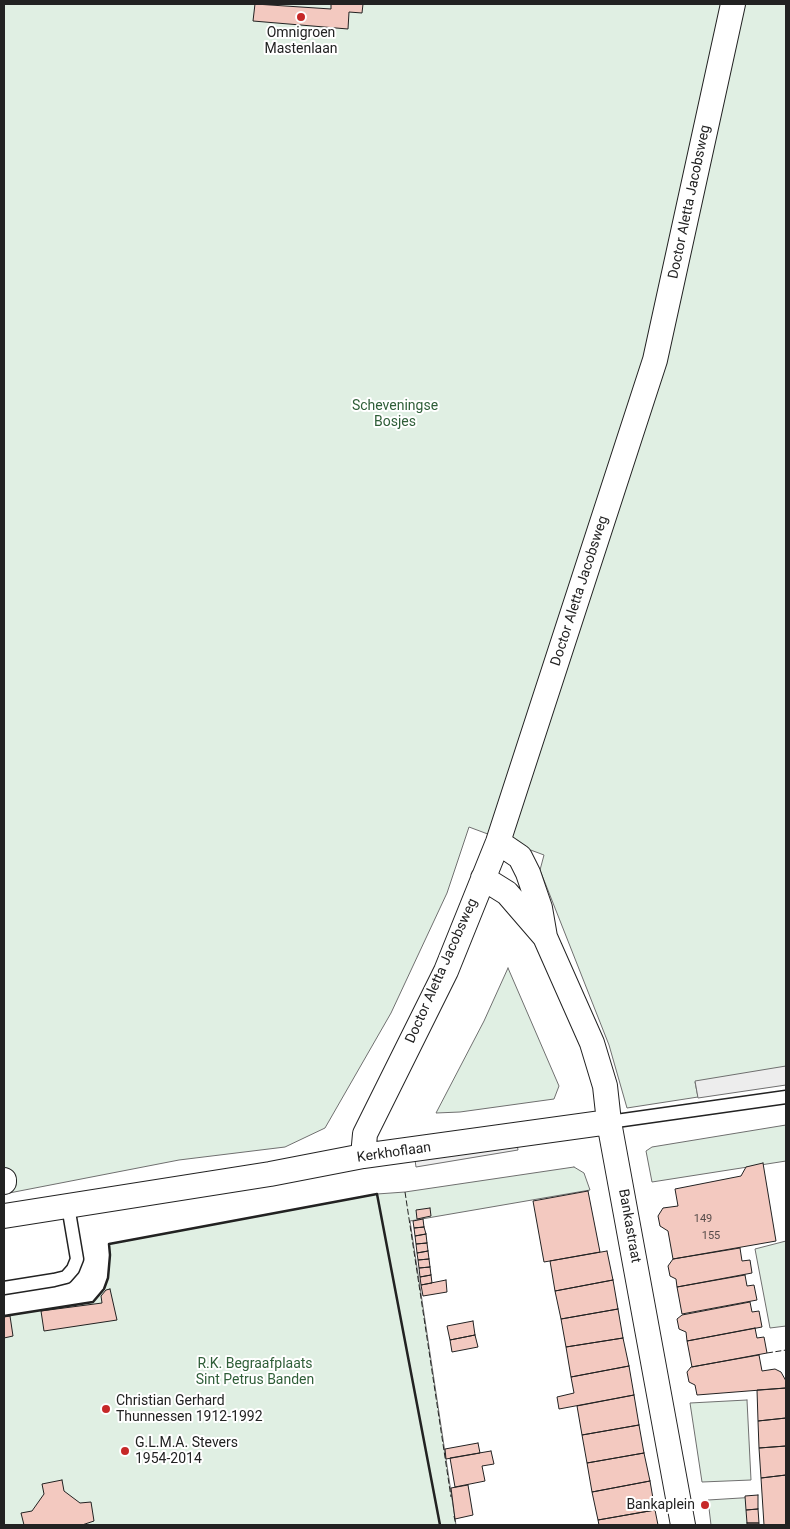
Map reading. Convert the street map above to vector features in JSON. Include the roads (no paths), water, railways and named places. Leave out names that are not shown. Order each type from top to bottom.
[{"type":"street","name":"Doctor Aletta Jacobsweg","points":[[363,1156],[365,1134],[446,971],[498,842],[655,360],[733,4]]},
{"type":"street","name":"Bankastraat","points":[[498,842],[520,857],[528,873],[540,908],[545,937],[592,1043],[605,1086],[609,1122],[683,1525]]},
{"type":"street","name":"Bankastraat","points":[[483,878],[507,893],[545,937]]},
{"type":"street","name":"Kerkhoflaan","points":[[4,1216],[270,1174],[363,1156],[609,1122]]},
{"type":"lane","name":"Kerkhoflaan","points":[[609,1122],[786,1097]]},
{"type":"lane","points":[[4,1288],[66,1277],[77,1260],[68,1206]]},
{"type":"place","name":"Omnigroen Mastenlaan","points":[[301,17]]},
{"type":"place","name":"Christian Gerhard Thunnessen 1912-1992","points":[[106,1409]]},
{"type":"place","name":"G.L.M.A. Stevers 1954-2014","points":[[125,1451]]},
{"type":"place","name":"Bankaplein","points":[[705,1505]]},
{"type":"park label","name":"Scheveningse Bosjes","points":[[395,414]]},
{"type":"park label","name":"R.K. Begraafplaats Sint Petrus Banden","points":[[255,1372]]}]
